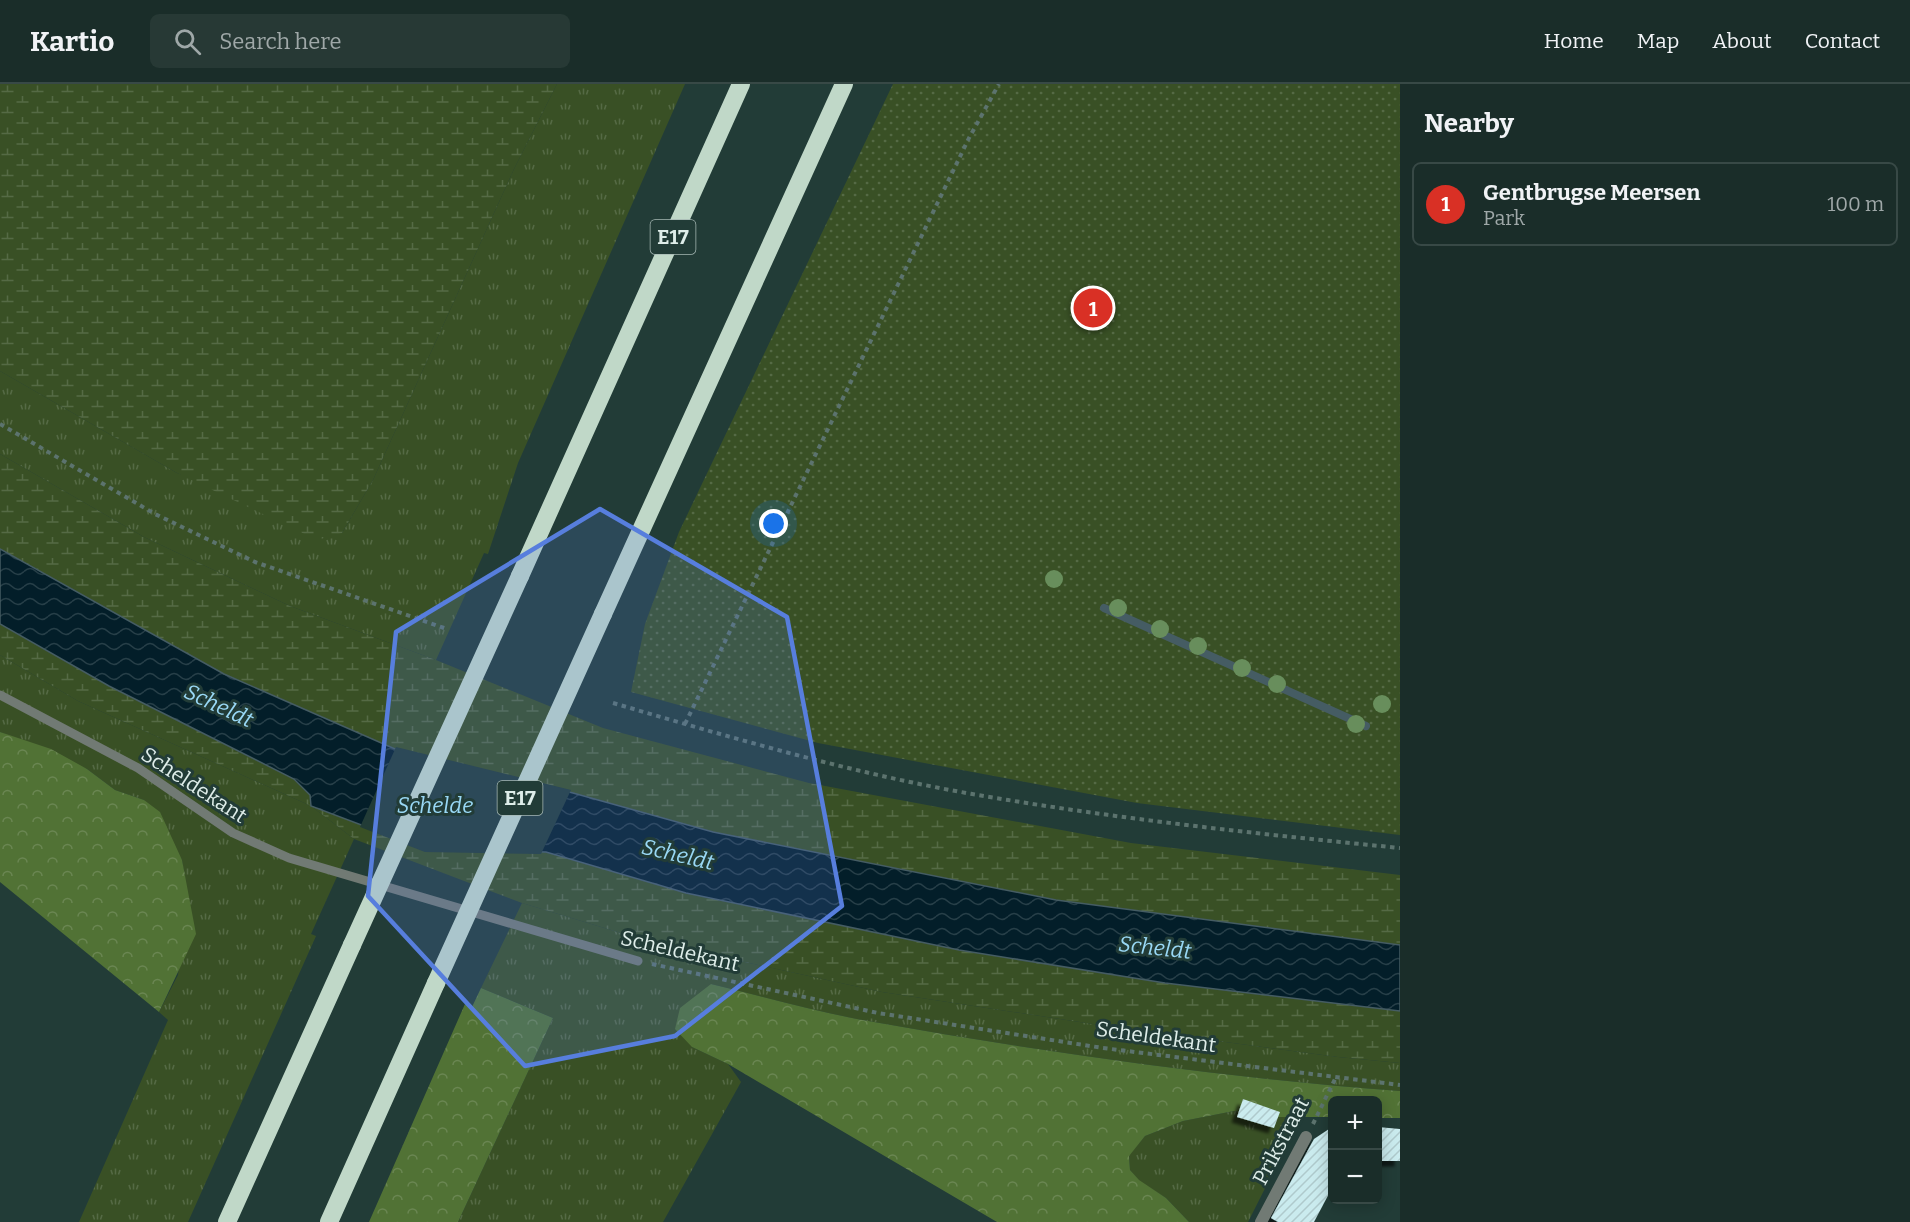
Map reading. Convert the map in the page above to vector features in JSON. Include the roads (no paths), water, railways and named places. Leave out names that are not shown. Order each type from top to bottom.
[{"type":"highway","name":"E17","points":[[227,1222],[741,84]]},
{"type":"highway","name":"E17","points":[[329,1222],[844,84]]},
{"type":"street","name":"Prikstraat","points":[[1261,1222],[1306,1137]]},
{"type":"lane","name":"Scheldekant","points":[[0,695],[138,768],[233,833],[289,858],[638,961]]},
{"type":"water","name":"Schelde","points":[[0,549],[224,674],[395,749],[573,793],[713,832],[1056,900],[1400,945],[1400,1011],[1165,983],[959,950],[686,893],[546,852],[425,849],[311,806],[310,795],[294,779],[109,686],[0,624]]},
{"type":"waterway","points":[[1104,608],[1366,726]]},
{"type":"place","name":"Gentbrugse Meersen","points":[[1093,308]]},
{"type":"water label","name":"Scheldt","points":[[219,705]]},
{"type":"water label","name":"Scheldt","points":[[678,854]]},
{"type":"water label","name":"Scheldt","points":[[1155,947]]}]
